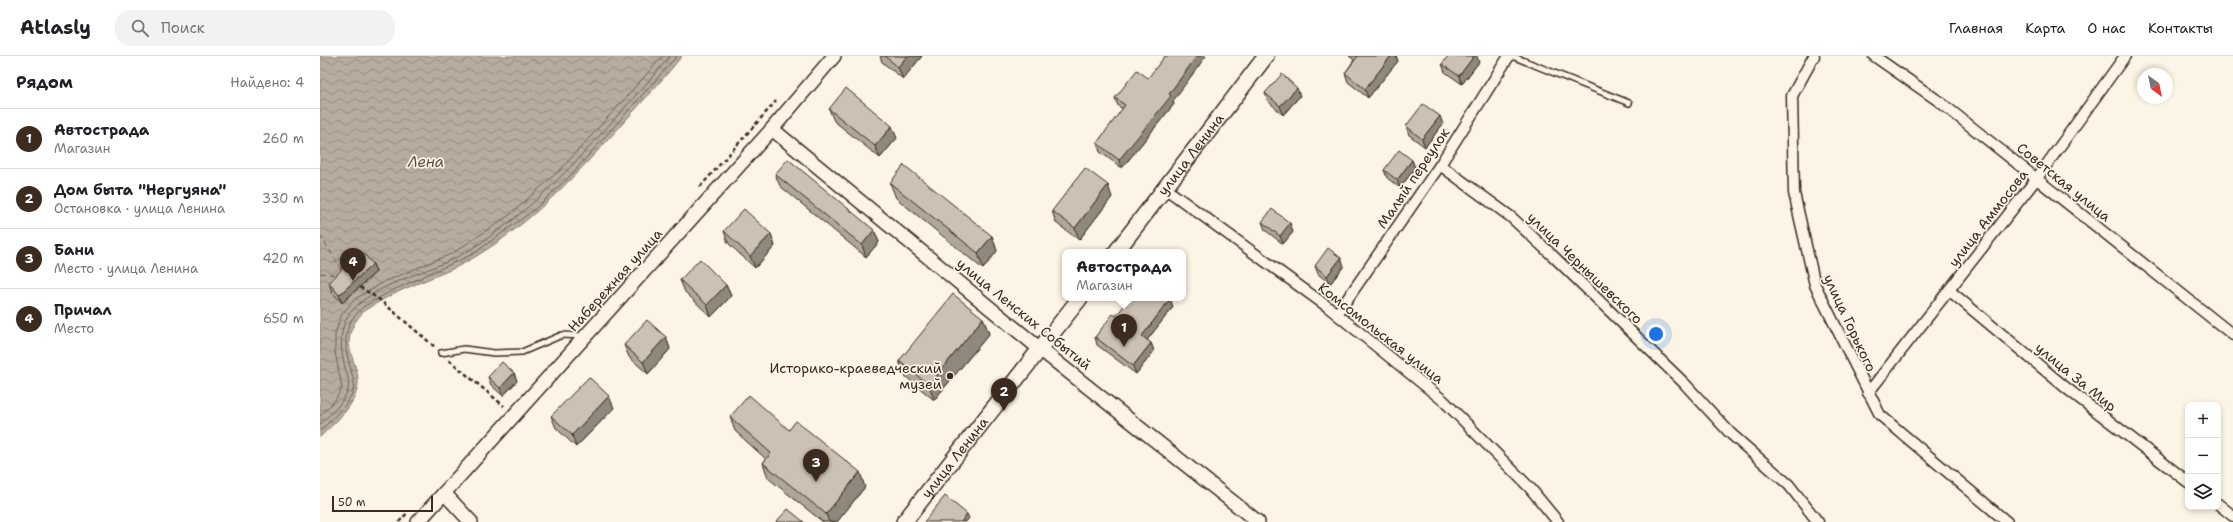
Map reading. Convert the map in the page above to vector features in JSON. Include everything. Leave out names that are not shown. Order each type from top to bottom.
[{"type":"main road","name":"улица Ленина","points":[[1118,249],[1166,189],[1266,56]]},
{"type":"main road","name":"улица Ленина","points":[[904,522],[1078,301]]},
{"type":"street","name":"Набережная улица","points":[[418,522],[772,129],[834,56]]},
{"type":"street","name":"Малый переулок","points":[[1337,314],[1440,165],[1508,56]]},
{"type":"street","name":"улица Горького","points":[[1814,56],[1792,96],[1794,193],[1815,285],[1880,415],[2007,522]]},
{"type":"street","name":"Советская улица","points":[[1874,56],[1940,102],[2233,335]]},
{"type":"street","name":"улица Аммосова","points":[[1868,393],[1950,291],[2037,178],[2125,56]]},
{"type":"street","name":"улица Ленских Событий","points":[[772,129],[1040,349],[1258,522]]},
{"type":"street","name":"улица Чернышевского","points":[[1440,165],[1511,217],[1552,255],[1684,383],[1730,433],[1789,485],[1818,522]]},
{"type":"street","name":"Комсомольская улица","points":[[1166,189],[1337,314],[1444,400],[1530,488],[1558,522]]},
{"type":"street","name":"улица За Мир","points":[[1950,291],[2065,387],[2185,480]]},
{"type":"street","points":[[444,493],[471,522]]},
{"type":"street","points":[[2221,506],[2233,516]]},
{"type":"lane","points":[[1512,56],[1629,103]]},
{"type":"lane","points":[[441,353],[464,349],[494,353],[522,352],[562,335],[586,336]]},
{"type":"path","points":[[360,287],[380,300],[504,406]]},
{"type":"water","name":"Лена","points":[[320,56],[682,56],[584,166],[550,199],[514,230],[495,244],[464,263],[393,294],[364,311],[354,323],[350,335],[349,345],[357,373],[358,383],[356,393],[350,406],[320,437]]},
{"type":"building","points":[[885,56],[907,56],[898,67]]},
{"type":"building","points":[[1165,56],[1197,56],[1169,94],[1171,96],[1119,160],[1097,143],[1125,105],[1115,98],[1137,70],[1148,78]]},
{"type":"building","points":[[1358,56],[1391,56],[1365,89],[1345,73]]},
{"type":"building","points":[[1448,56],[1474,56],[1459,76],[1442,64]]},
{"type":"building","points":[[1282,74],[1297,88],[1280,106],[1265,93]]},
{"type":"building","points":[[846,88],[892,126],[875,146],[829,109]]},
{"type":"building","points":[[1423,104],[1440,116],[1422,139],[1406,126]]},
{"type":"building","points":[[1399,150],[1412,160],[1397,180],[1384,170]]},
{"type":"building","points":[[788,159],[874,230],[862,245],[775,174]]},
{"type":"building","points":[[904,165],[992,236],[978,253],[890,183]]},
{"type":"building","points":[[1085,168],[1108,185],[1075,228],[1052,211]]},
{"type":"building","points":[[744,209],[771,234],[750,256],[724,231]]},
{"type":"building","points":[[1272,209],[1290,223],[1280,236],[1262,222]]},
{"type":"building","points":[[1328,248],[1341,258],[1327,276],[1315,266]]},
{"type":"building","points":[[363,253],[373,264],[339,295],[329,283],[343,268]]},
{"type":"building","points":[[700,259],[726,285],[707,305],[680,280]]},
{"type":"building","points":[[953,294],[983,318],[929,385],[899,361]]},
{"type":"building","points":[[1128,301],[1168,301],[1142,336],[1151,343],[1133,366],[1095,337],[1113,314],[1116,316]]},
{"type":"building","points":[[647,320],[666,337],[643,362],[624,345]]},
{"type":"building","points":[[502,362],[514,373],[500,388],[488,377]]},
{"type":"building","points":[[589,377],[609,396],[572,435],[551,416]]},
{"type":"building","points":[[749,395],[789,430],[796,421],[860,472],[826,514],[763,463],[771,453],[730,417]]},
{"type":"building","points":[[945,496],[967,514],[961,522],[924,522]]},
{"type":"building","points":[[788,509],[804,522],[776,522]]},
{"type":"ferry route","points":[[320,235],[342,270]]},
{"type":"ferry route","points":[[320,273],[336,275]]},
{"type":"place","name":"Причал","points":[[353,281]]},
{"type":"place","name":"Автострада","points":[[1124,347]]},
{"type":"place","name":"Историко-краеведческий музей","points":[[950,376]]},
{"type":"place","name":"Дом быта \"Нергуяна\"","points":[[1004,411]]},
{"type":"place","name":"Бани","points":[[816,482]]}]
